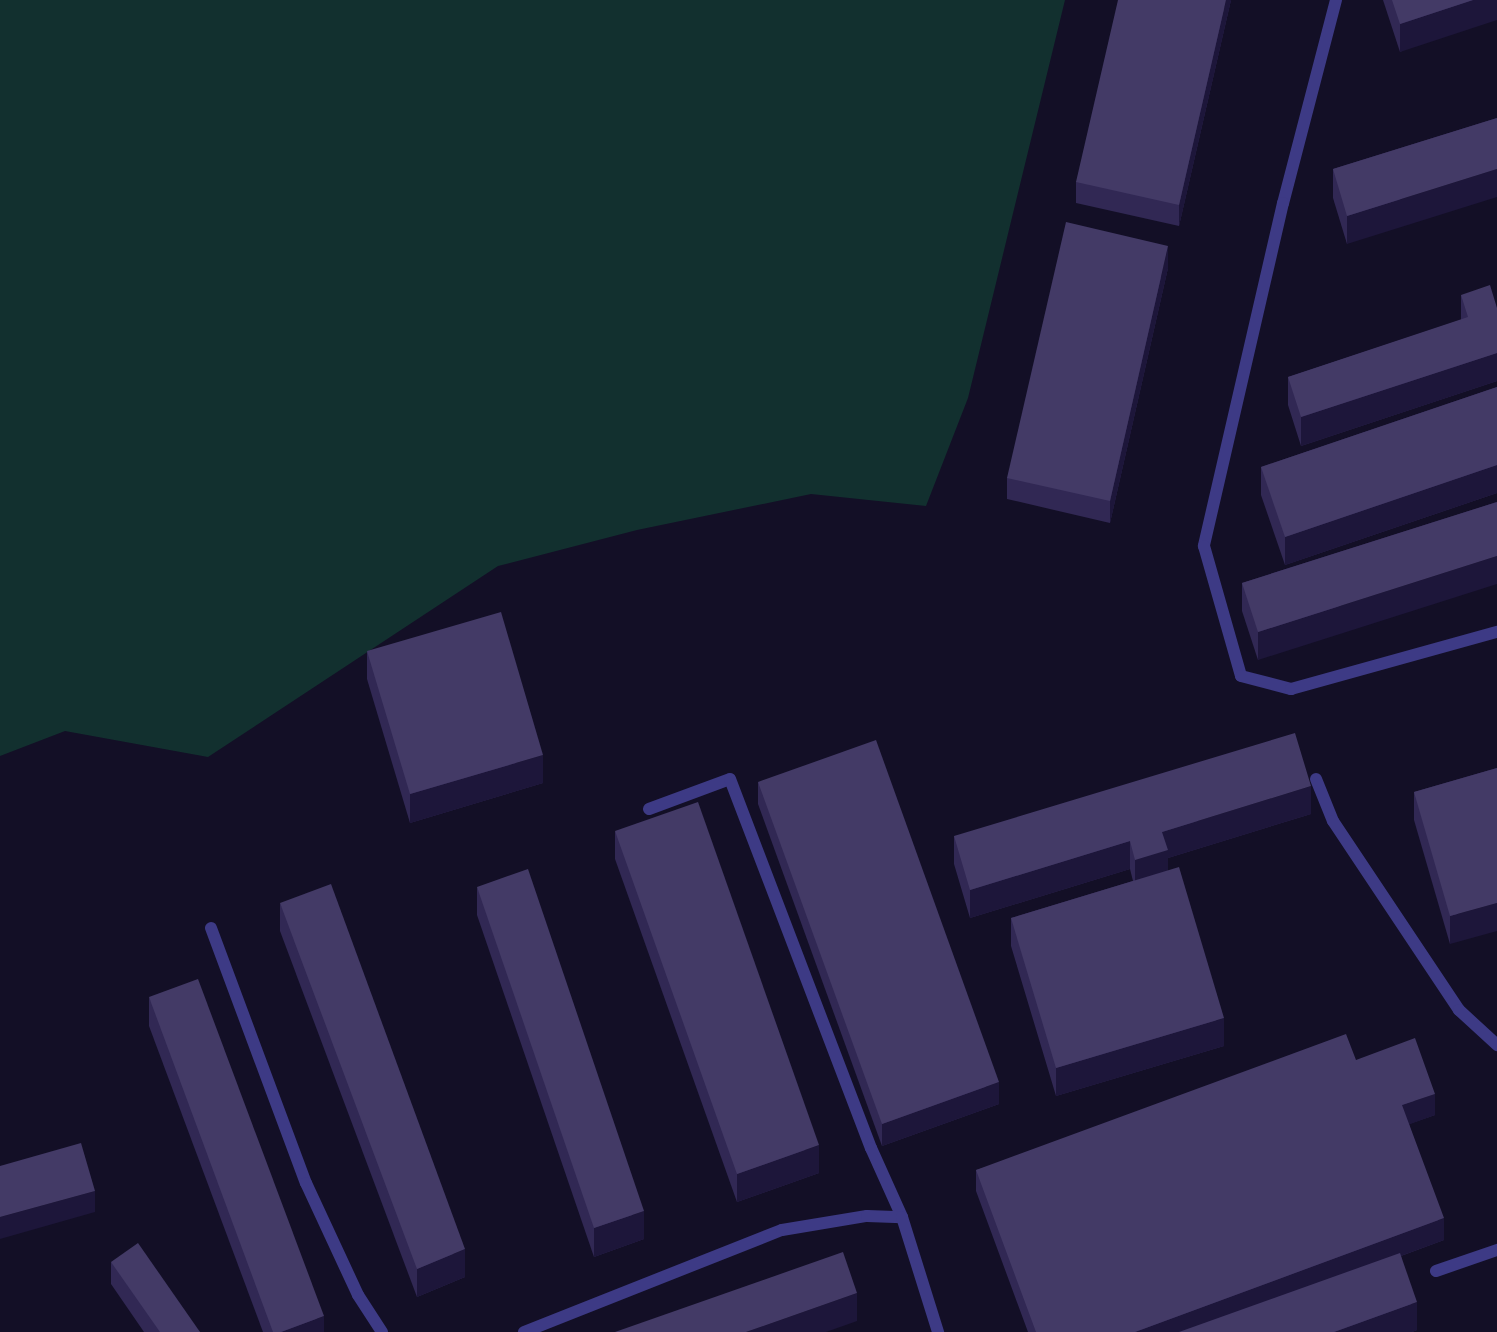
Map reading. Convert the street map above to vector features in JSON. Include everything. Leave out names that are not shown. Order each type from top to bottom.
[{"type":"lane","points":[[1336,0],[1283,203],[1204,546],[1241,676],[1291,689],[1497,632]]},
{"type":"lane","points":[[649,809],[730,779],[871,1148],[902,1217],[938,1332]]},
{"type":"lane","points":[[1316,779],[1333,821],[1459,1010],[1497,1045]]},
{"type":"lane","points":[[211,928],[306,1183],[358,1295],[382,1332]]},
{"type":"lane","points":[[524,1332],[782,1230],[867,1216],[902,1217]]},
{"type":"lane","points":[[1436,1271],[1497,1250]]},
{"type":"green space","points":[[0,0],[1065,0],[968,398],[926,506],[811,494],[637,530],[498,566],[208,757],[65,731],[0,756]]},
{"type":"building","points":[[1118,0],[1226,0],[1179,205],[1076,182]]},
{"type":"building","points":[[1392,0],[1473,0],[1400,24]]},
{"type":"building","points":[[1497,118],[1497,169],[1347,216],[1333,169]]},
{"type":"building","points":[[1066,222],[1168,246],[1110,501],[1007,478]]},
{"type":"building","points":[[1490,285],[1497,308],[1497,353],[1301,417],[1288,377],[1468,317],[1461,295]]},
{"type":"building","points":[[1497,387],[1497,465],[1285,537],[1261,467]]},
{"type":"building","points":[[1497,502],[1497,556],[1258,632],[1242,583]]},
{"type":"building","points":[[501,612],[543,755],[410,794],[367,651]]},
{"type":"building","points":[[1295,733],[1311,786],[1162,832],[1168,850],[1135,860],[1130,841],[970,890],[954,836]]},
{"type":"building","points":[[876,740],[999,1082],[882,1124],[758,782]]},
{"type":"building","points":[[1497,768],[1497,903],[1450,916],[1414,792]]},
{"type":"building","points":[[698,802],[819,1145],[737,1174],[615,831]]},
{"type":"building","points":[[1179,867],[1224,1018],[1056,1068],[1011,918]]},
{"type":"building","points":[[528,869],[644,1211],[594,1228],[477,887]]},
{"type":"building","points":[[331,884],[465,1249],[417,1269],[280,903]]},
{"type":"building","points":[[198,979],[324,1316],[281,1332],[273,1332],[149,997]]},
{"type":"building","points":[[1346,1034],[1356,1060],[1415,1038],[1435,1094],[1402,1105],[1444,1218],[1135,1332],[1036,1332],[976,1170]]},
{"type":"building","points":[[81,1143],[95,1191],[0,1217],[0,1166]]},
{"type":"building","points":[[138,1243],[200,1332],[160,1332],[111,1262]]},
{"type":"building","points":[[843,1252],[857,1293],[746,1332],[615,1332]]},
{"type":"building","points":[[1400,1253],[1417,1302],[1334,1332],[1179,1332]]}]
